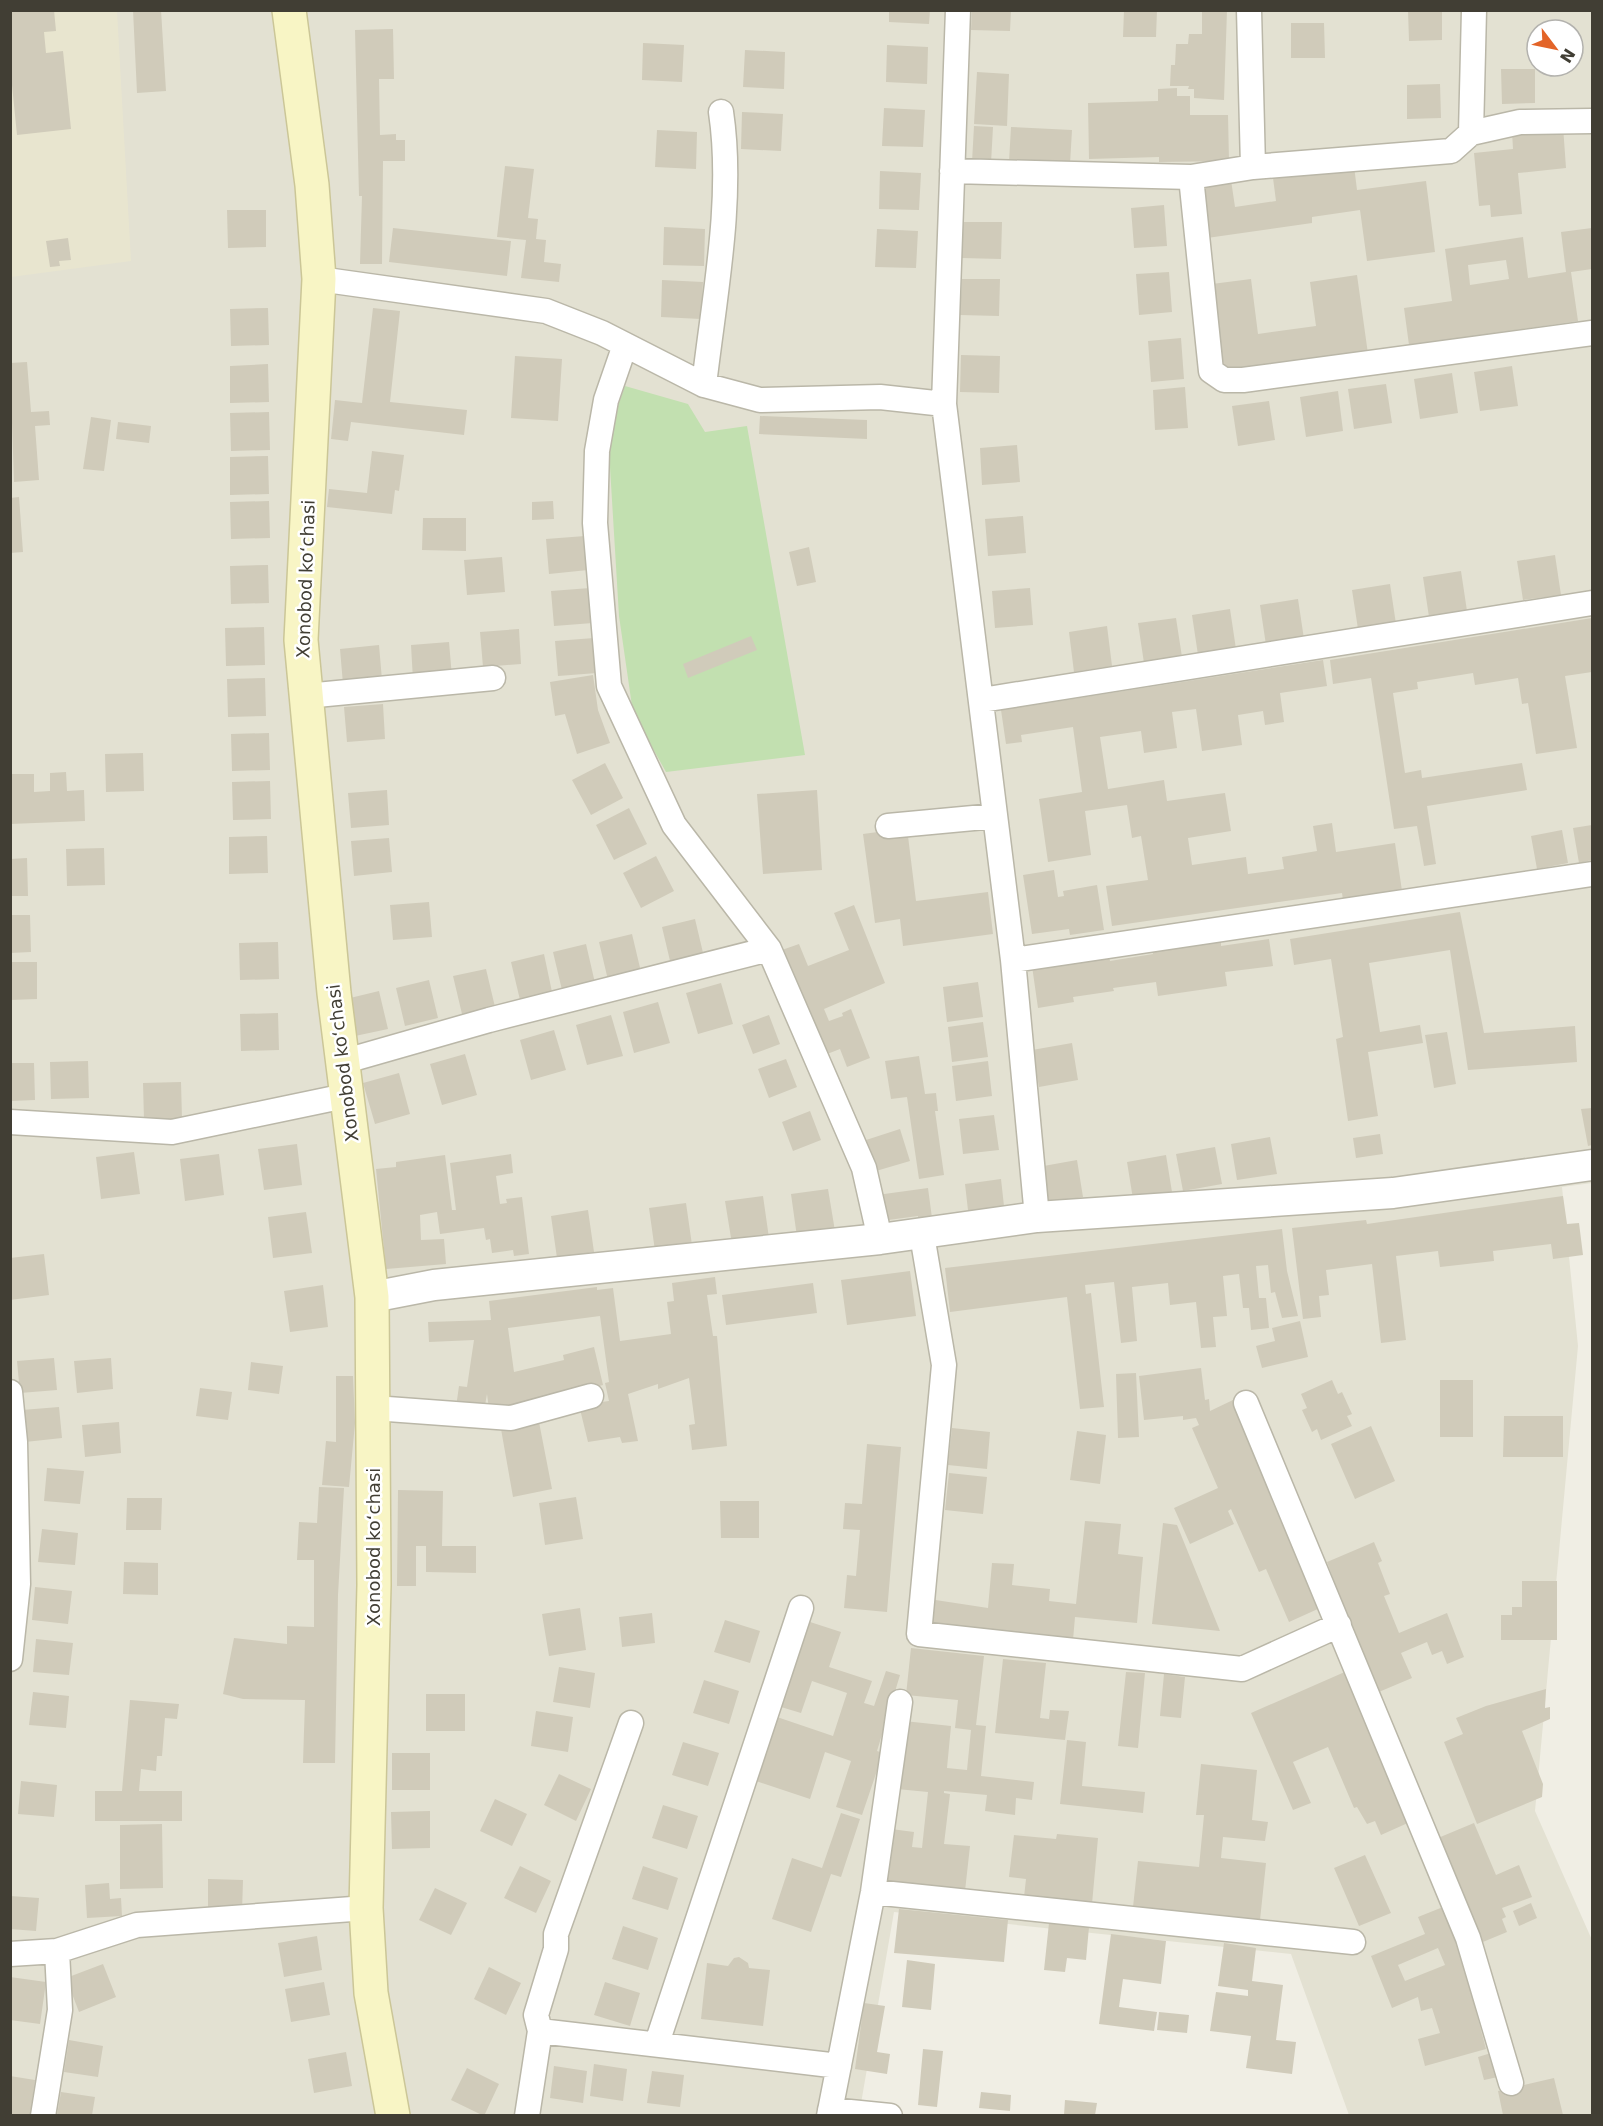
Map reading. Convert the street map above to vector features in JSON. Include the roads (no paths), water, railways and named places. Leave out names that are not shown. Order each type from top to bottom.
[{"type":"main road","name":"Xonobod koʻchasi","points":[[289,10],[312,185],[319,279],[301,640],[345,1096],[372,1297],[374,1585],[366,1908],[371,1993],[393,2115]]},
{"type":"street","points":[[958,10],[944,404],[1013,960],[1037,1217]]},
{"type":"street","points":[[1249,10],[1253,167]]},
{"type":"street","points":[[1471,133],[1474,10]]},
{"type":"street","points":[[704,385],[720,236],[726,148],[721,112]]},
{"type":"street","points":[[952,171],[1191,177],[1253,167],[1451,151],[1471,133],[1520,122],[1593,121]]},
{"type":"street","points":[[1191,177],[1211,371],[1224,380],[1243,380],[1593,333]]},
{"type":"street","points":[[319,279],[546,311],[625,345],[704,385],[760,400],[880,398],[944,404]]},
{"type":"street","points":[[625,345],[606,400],[597,451],[595,522],[609,686],[674,825],[769,948],[864,1168],[880,1239]]},
{"type":"street","points":[[981,700],[1593,603]]},
{"type":"street","points":[[306,696],[493,678]]},
{"type":"street","points":[[888,826],[995,816]]},
{"type":"street","points":[[1013,960],[1593,874]]},
{"type":"street","points":[[342,1062],[489,1020],[769,948]]},
{"type":"street","points":[[10,1122],[172,1132],[345,1096]]},
{"type":"street","points":[[372,1297],[434,1285],[922,1235],[1037,1217],[1393,1193],[1593,1164]]},
{"type":"street","points":[[922,1235],[945,1365],[919,1634],[1242,1669],[1339,1624]]},
{"type":"street","points":[[10,1392],[15,1442],[18,1584],[10,1659]]},
{"type":"street","points":[[374,1408],[511,1418],[591,1396]]},
{"type":"street","points":[[1246,1403],[1468,1938],[1511,2083]]},
{"type":"street","points":[[657,2043],[801,1608]]},
{"type":"street","points":[[890,2115],[830,2113],[873,1892],[900,1702]]},
{"type":"street","points":[[527,2115],[540,2031],[536,2015],[556,1949],[556,1934],[631,1723]]},
{"type":"street","points":[[873,1892],[1353,1942]]},
{"type":"street","points":[[10,1954],[57,1951],[137,1926],[366,1908]]},
{"type":"street","points":[[43,2115],[60,2010],[57,1951]]},
{"type":"street","points":[[540,2031],[839,2066]]}]
